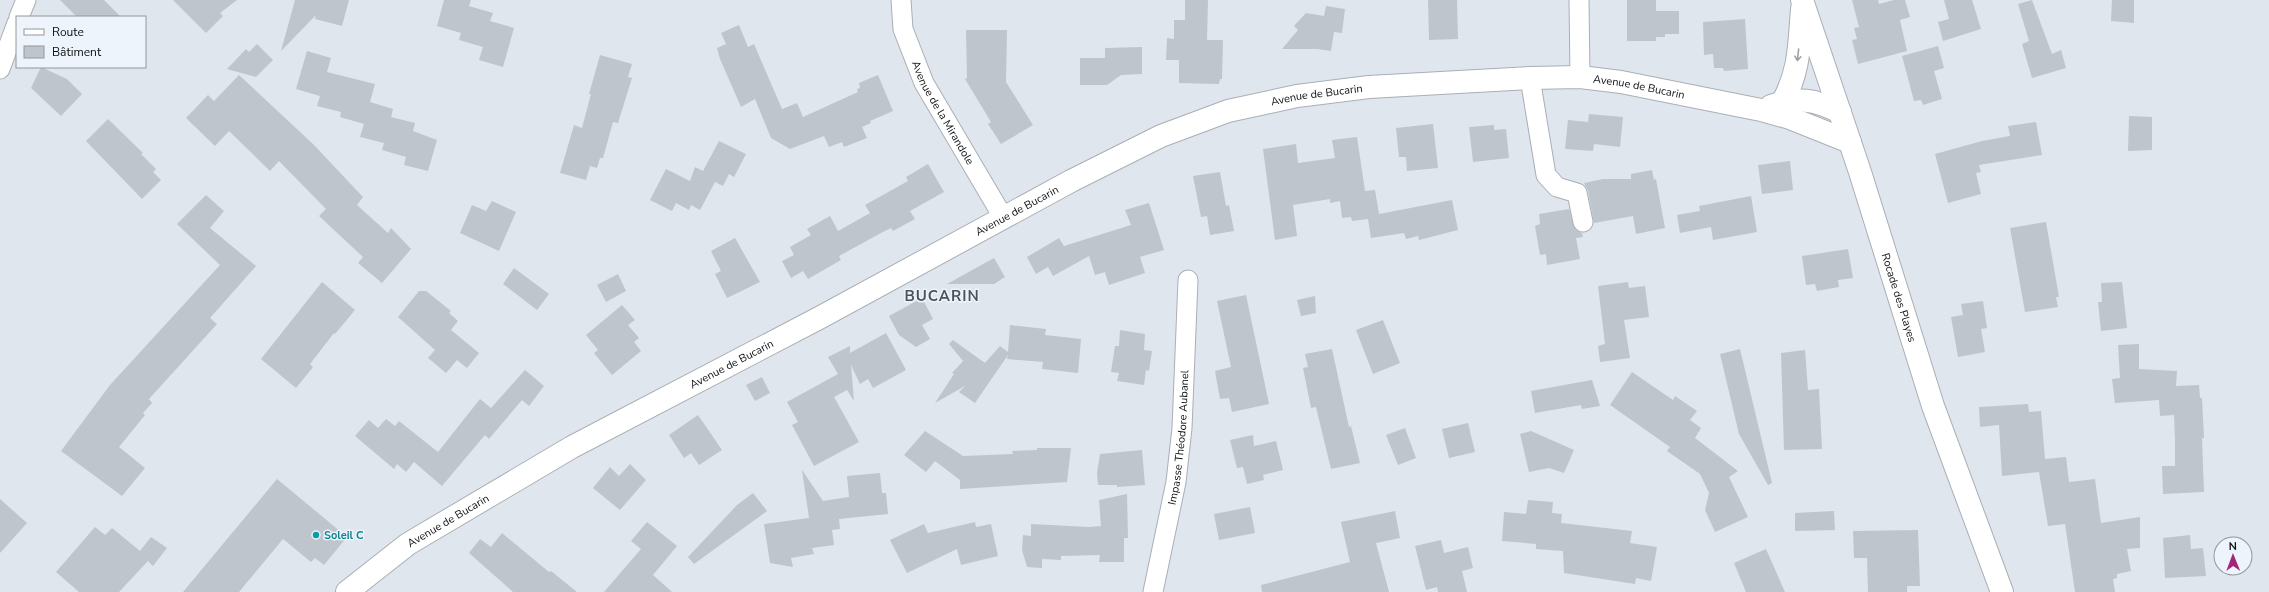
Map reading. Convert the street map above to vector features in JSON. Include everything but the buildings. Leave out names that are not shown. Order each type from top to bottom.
[{"type":"street","name":"Avenue de la Mirandole","points":[[901,0],[904,29],[924,83],[1003,217]]},
{"type":"street","points":[[1579,0],[1580,77]]},
{"type":"street","points":[[1786,110],[1797,61],[1803,1]]},
{"type":"street","name":"Rocade des Playes","points":[[1803,1],[1834,104],[1850,142],[1933,406],[2002,592]]},
{"type":"street","points":[[0,70],[16,27]]},
{"type":"street","name":"Avenue de Bucarin","points":[[347,592],[408,544],[572,447],[821,317],[1003,217],[1161,136],[1228,111],[1297,96],[1369,87],[1530,78],[1580,77],[1620,82],[1761,110],[1786,110],[1821,113],[1834,104]]},
{"type":"street","points":[[1530,78],[1546,175],[1558,187],[1577,194],[1583,222]]},
{"type":"street","name":"Avenue de Bucarin","points":[[1786,110],[1850,142]]},
{"type":"street","name":"Impasse Théodore Aubanel","points":[[1153,592],[1176,482],[1182,428],[1188,280]]},
{"type":"place","name":"Soleil C","points":[[316,535]]},
{"type":"district","name":"BUCARIN","points":[[942,296]]}]
